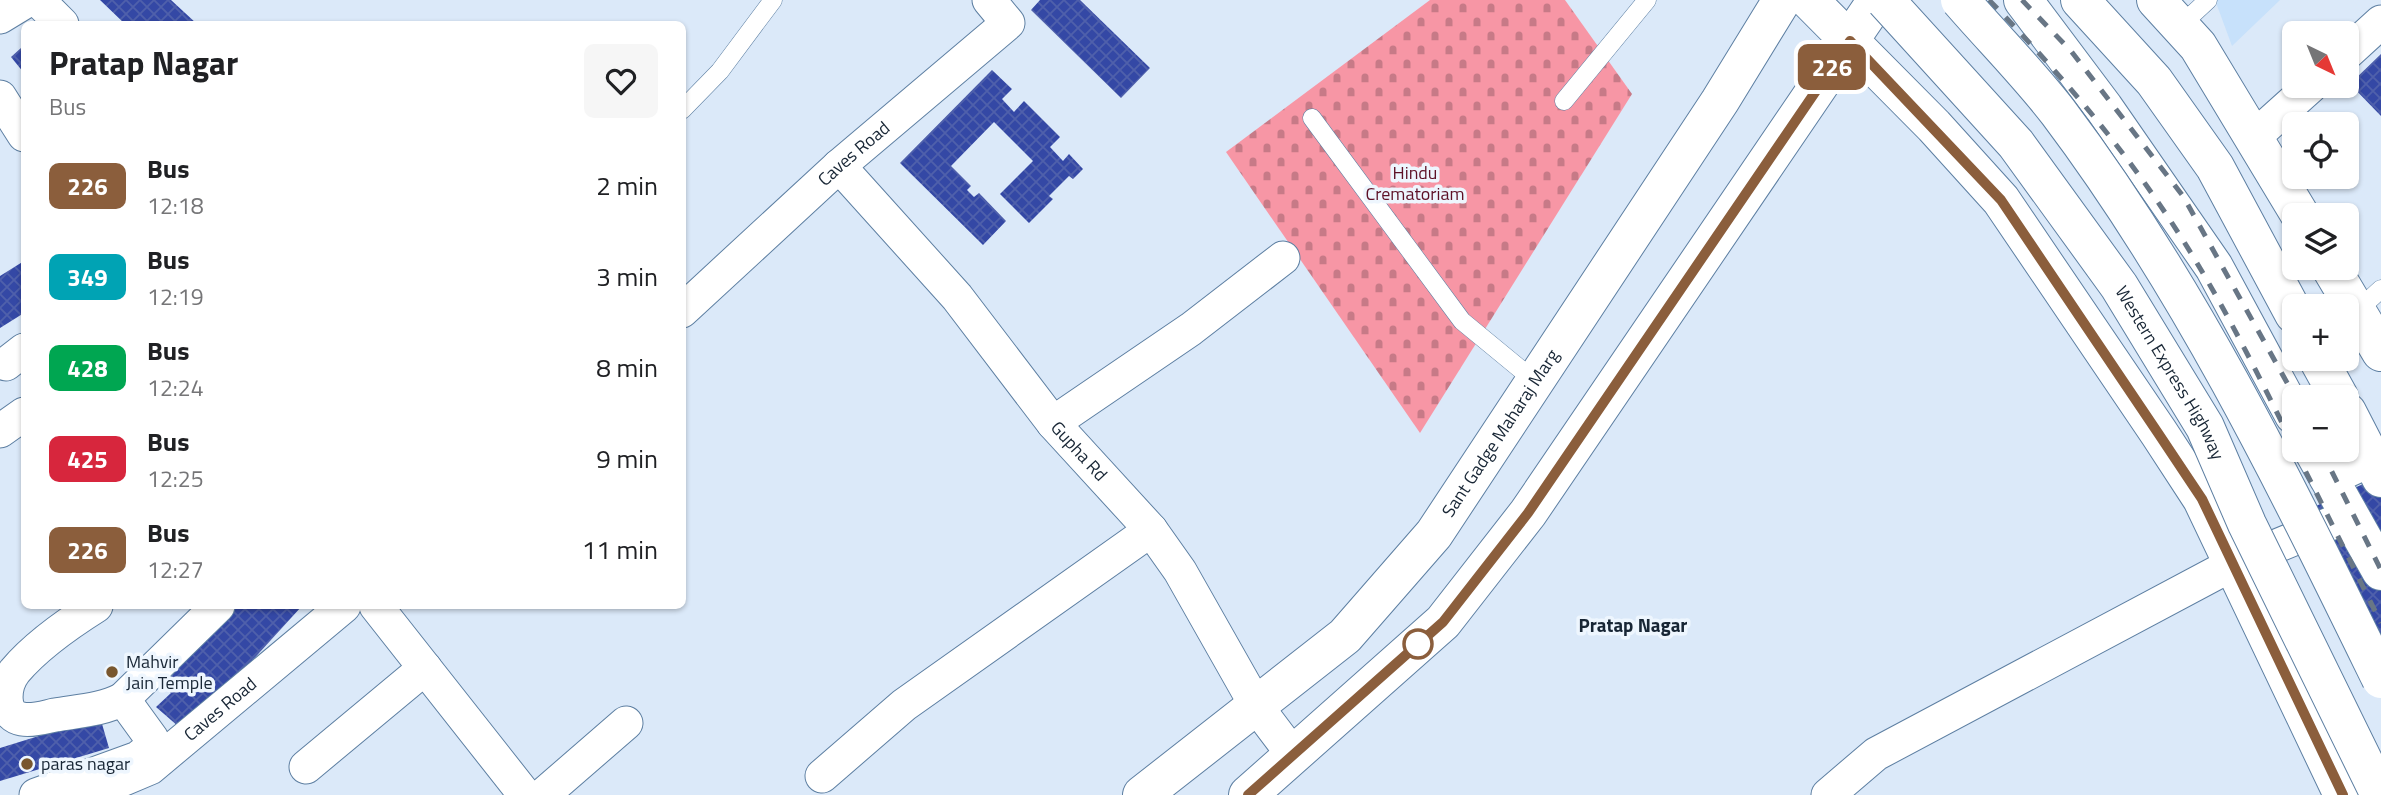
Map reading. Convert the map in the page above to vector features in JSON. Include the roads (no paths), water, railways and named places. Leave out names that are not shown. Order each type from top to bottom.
[{"type":"main road","name":"Sant Gadge Maharaj Marg","points":[[1142,795],[1257,708],[1345,636],[1434,534],[1720,101],[1782,0]]},
{"type":"main road","points":[[1808,0],[2001,200],[2202,499],[2343,795]]},
{"type":"main road","points":[[1248,795],[1443,622],[1511,535],[1877,0]]},
{"type":"main road","name":"Western Express Highway","points":[[1885,0],[2016,144],[2119,286],[2205,427],[2247,524],[2380,795]]},
{"type":"main road","points":[[1960,0],[2057,111],[2164,266],[2281,476],[2381,679]]},
{"type":"main road","points":[[2023,0],[2104,108],[2214,267],[2282,393]]},
{"type":"main road","points":[[2080,0],[2154,81],[2216,167],[2283,294]]},
{"type":"main road","points":[[2168,13],[2198,46],[2293,203]]},
{"type":"main road","points":[[2345,280],[2369,300],[2381,352]]},
{"type":"main road","points":[[2359,435],[2376,467]]},
{"type":"main road","points":[[2320,463],[2376,467]]},
{"type":"main road","points":[[2320,463],[2381,571]]},
{"type":"street","points":[[0,17],[28,0]]},
{"type":"street","points":[[38,0],[59,21]]},
{"type":"street","name":"Caves Road","points":[[686,308],[839,166],[1008,23],[989,0]]},
{"type":"street","points":[[2359,42],[2381,22]]},
{"type":"street","points":[[0,97],[21,130]]},
{"type":"street","points":[[2253,138],[2298,98]]},
{"type":"street","name":"Gupha Rd","points":[[839,166],[957,297],[1053,422],[1151,530],[1180,571],[1257,708],[1294,756]]},
{"type":"street","points":[[1053,422],[1191,329],[1283,258]]},
{"type":"street","points":[[0,431],[21,416]]},
{"type":"street","points":[[1828,795],[1876,754],[2233,564],[2349,516]]},
{"type":"street","points":[[822,776],[904,705],[1151,530]]},
{"type":"street","points":[[92,609],[17,669],[7,685],[5,706],[13,716],[27,720],[110,706],[123,699],[215,609]]},
{"type":"street","name":"Caves Road","points":[[86,795],[150,768],[340,609]]},
{"type":"street","points":[[378,609],[525,795]]},
{"type":"street","points":[[306,767],[425,668]]},
{"type":"street","points":[[36,795],[138,758],[153,746],[152,738],[123,699]]},
{"type":"street","points":[[543,795],[626,723]]},
{"type":"lane","points":[[686,106],[720,71],[773,0]]},
{"type":"lane","points":[[1564,101],[1647,0]]},
{"type":"lane","points":[[2168,13],[2208,0]]},
{"type":"lane","points":[[1312,118],[1462,321],[1536,382]]},
{"type":"railway","points":[[1989,0],[2082,103],[2146,185],[2218,299],[2282,423]]},
{"type":"railway","points":[[2022,0],[2071,51],[2183,196],[2288,385]]},
{"type":"railway","points":[[2301,462],[2381,623]]},
{"type":"railway","points":[[2327,462],[2381,570]]},
{"type":"place","name":"Mahvir Jain Temple","points":[[112,672]]},
{"type":"place","name":"paras nagar","points":[[27,764]]},
{"type":"district","name":"Pratap Nagar","points":[[1633,625]]},
{"type":"park label","name":"Hindu Crematoriam","points":[[1415,183]]}]
